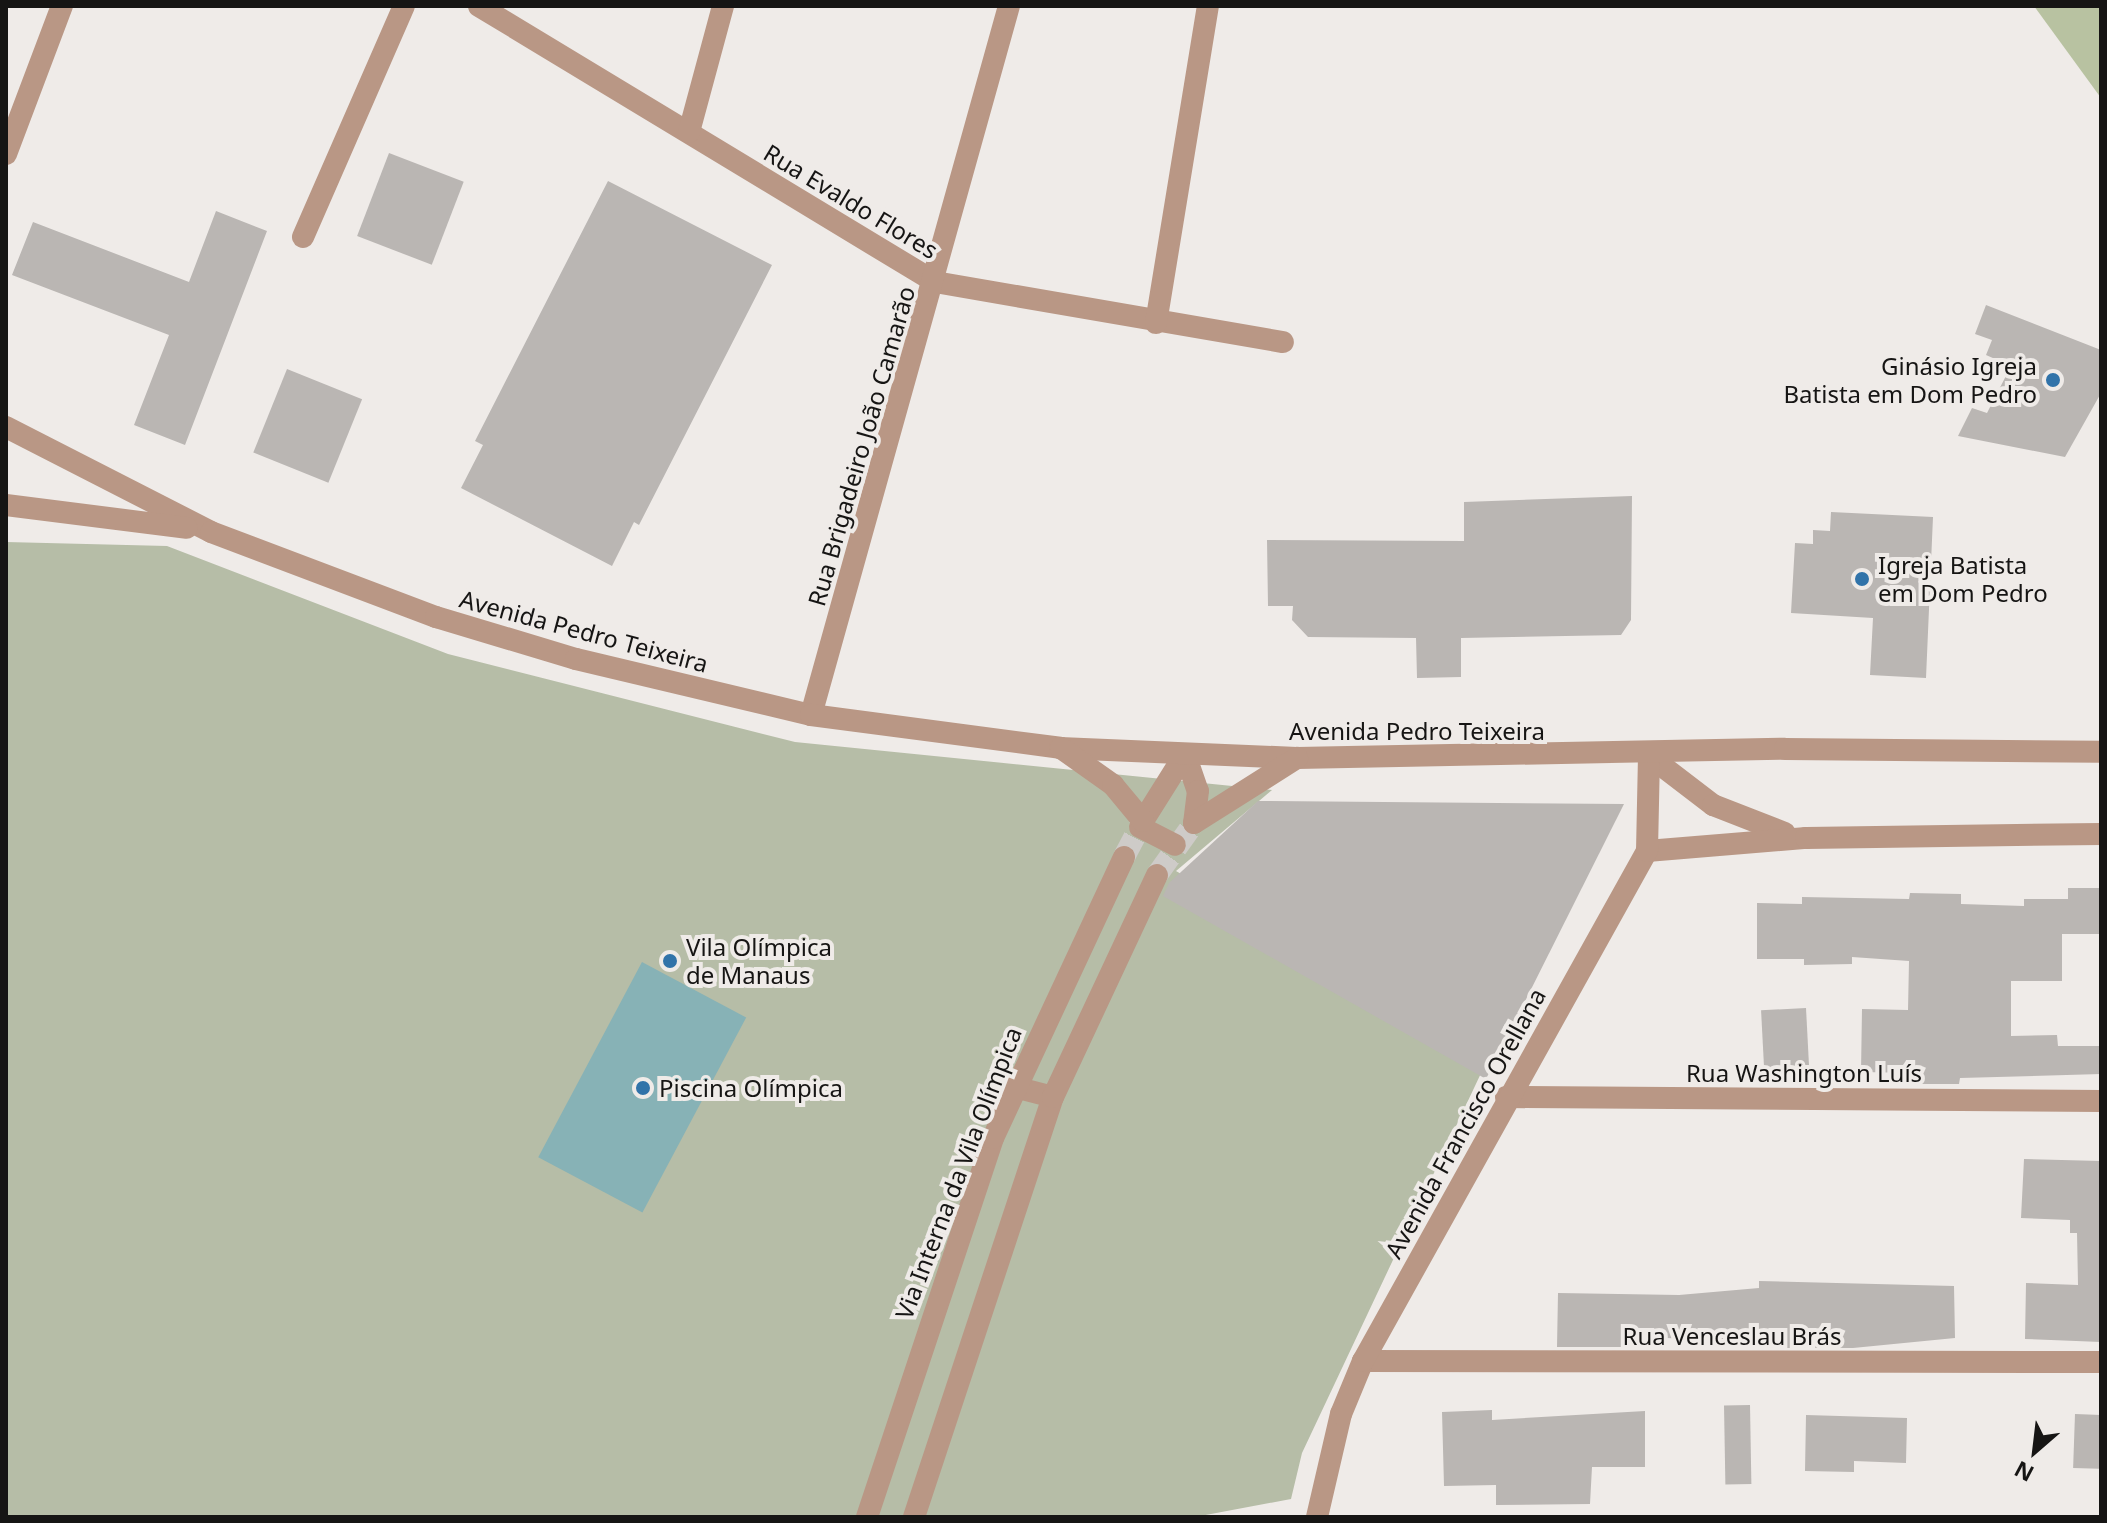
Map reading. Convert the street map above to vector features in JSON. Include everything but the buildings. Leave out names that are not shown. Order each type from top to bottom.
[{"type":"street","points":[[6,154],[62,6]]},
{"type":"street","points":[[303,237],[404,6]]},
{"type":"street","name":"Rua Evaldo Flores","points":[[479,6],[935,282],[1156,323],[1283,342]]},
{"type":"street","points":[[689,132],[723,6]]},
{"type":"street","name":"Rua Brigadeiro João Camarão","points":[[811,715],[935,282],[1009,6]]},
{"type":"street","points":[[1156,323],[1208,6]]},
{"type":"street","name":"Avenida Pedro Teixeira","points":[[6,427],[211,532],[436,617],[576,659],[811,715],[1060,748],[1297,758],[1649,756],[1785,749],[2101,752]]},
{"type":"street","points":[[6,505],[211,532]]},
{"type":"street","points":[[1060,748],[1113,785],[1141,824],[1175,845]]},
{"type":"street","points":[[1141,824],[1185,754]]},
{"type":"street","points":[[1185,754],[1198,791],[1194,823],[1297,758]]},
{"type":"street","points":[[1649,756],[1713,805],[1806,838]]},
{"type":"street","name":"Avenida Francisco Orellana","points":[[1317,1517],[1329,1455],[1363,1361],[1506,1097],[1647,851],[1649,756]]},
{"type":"street","points":[[1647,851],[1806,838],[2101,834]]},
{"type":"street","name":"Via Interna da Vila Olímpica","points":[[867,1517],[931,1313],[1014,1087],[1124,857]]},
{"type":"street","points":[[914,1517],[1053,1097],[1157,875]]},
{"type":"street","points":[[1014,1087],[1053,1097]]},
{"type":"street","name":"Rua Washington Luís","points":[[1506,1097],[2101,1101]]},
{"type":"street","name":"Rua Venceslau Brás","points":[[1363,1361],[2101,1362]]},
{"type":"green space","points":[[2034,6],[2101,6],[2101,98]]},
{"type":"green space","name":"Vila Olímpica de Manaus","points":[[6,542],[167,546],[448,654],[795,742],[1272,790],[1176,871],[1491,1052],[1302,1453],[1291,1499],[1195,1517],[6,1517]]},
{"type":"water","name":"Piscina Olímpica","points":[[642,962],[746,1017],[642,1213],[538,1157]]},
{"type":"tunnel","points":[[1124,857],[1143,821]]},
{"type":"tunnel","points":[[1157,875],[1194,823]]},
{"type":"place","name":"Ginásio Igreja Batista em Dom Pedro","points":[[2053,380]]},
{"type":"place","name":"Igreja Batista em Dom Pedro","points":[[1862,579]]},
{"type":"place","name":"Vila Olímpica de Manaus","points":[[670,961]]},
{"type":"place","name":"Piscina Olímpica","points":[[643,1088]]}]
